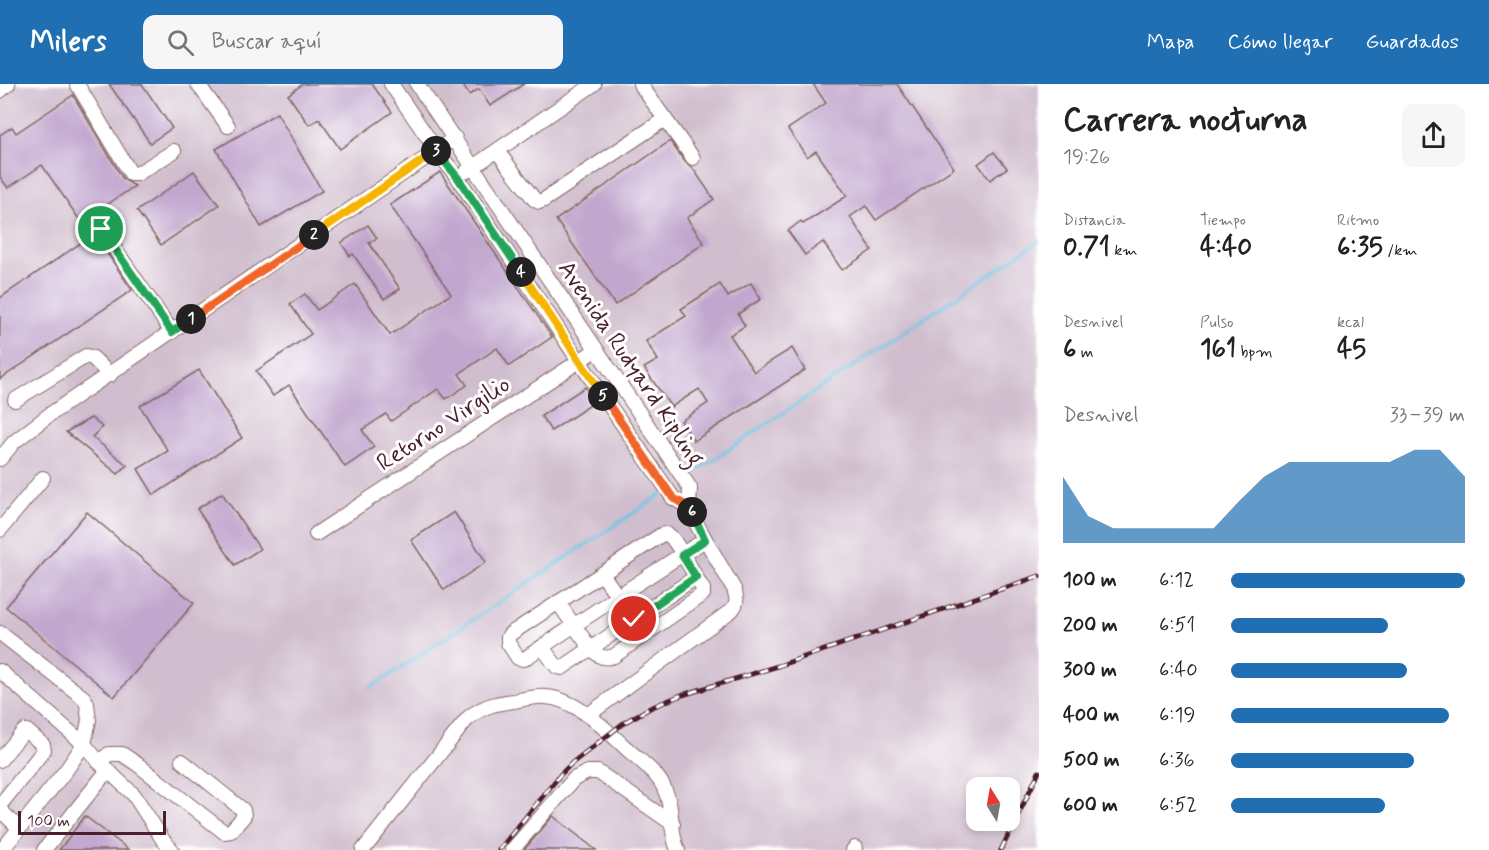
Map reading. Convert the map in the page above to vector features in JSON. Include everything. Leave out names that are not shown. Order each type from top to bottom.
[{"type":"street","points":[[0,91],[8,84]]},
{"type":"street","points":[[77,84],[131,174],[137,174],[174,151]]},
{"type":"street","points":[[198,84],[228,126]]},
{"type":"street","name":"Avenida Rudyard Kipling","points":[[391,84],[458,178],[673,498],[689,507],[690,488],[417,84]]},
{"type":"street","points":[[458,178],[594,84]]},
{"type":"street","points":[[640,84],[693,158]]},
{"type":"street","points":[[497,151],[534,199],[539,202],[665,119]]},
{"type":"street","points":[[0,459],[26,431],[454,138]]},
{"type":"street","points":[[101,229],[172,332]]},
{"type":"street","name":"Retorno Virgilio","points":[[316,534],[596,350]]},
{"type":"street","points":[[15,400],[81,357],[93,358],[110,375]]},
{"type":"street","points":[[655,470],[671,459]]},
{"type":"street","points":[[0,530],[43,478]]},
{"type":"street","points":[[588,715],[736,605],[737,597],[734,589],[705,540],[689,507]]},
{"type":"street","points":[[558,602],[575,625],[599,656],[609,658],[614,656],[701,598],[703,589],[696,577],[682,555],[670,536],[663,534],[558,602],[508,637],[508,644],[520,659],[524,659],[575,625],[619,596],[682,555],[705,540]]},
{"type":"street","points":[[602,574],[634,619]]},
{"type":"street","points":[[542,647],[560,668],[696,577]]},
{"type":"street","points":[[0,633],[84,698],[89,720],[84,744],[67,769],[2,850]]},
{"type":"street","points":[[0,671],[84,744],[134,795],[172,850]]},
{"type":"street","points":[[363,850],[460,726],[483,707],[492,704],[548,697],[558,699],[588,715],[648,768],[663,785],[672,811],[678,850]]},
{"type":"street","points":[[0,760],[24,731],[43,745],[44,750],[0,805]]},
{"type":"street","points":[[44,850],[104,766],[109,754],[122,754],[224,832],[231,831],[244,816],[243,810],[182,761]]},
{"type":"street","points":[[512,850],[574,779],[588,772],[598,772],[673,824]]},
{"type":"street","points":[[0,810],[19,828]]},
{"type":"shaded area","points":[[0,84],[1039,84],[1039,850],[0,850]]},
{"type":"building","points":[[109,84],[142,84],[172,128],[150,143]]},
{"type":"building","points":[[303,84],[372,84],[392,112],[340,149],[319,119],[309,125],[288,95]]},
{"type":"building","points":[[462,84],[524,84],[490,106],[479,89],[469,95]]},
{"type":"building","points":[[813,84],[897,84],[954,168],[876,220],[866,206],[850,217],[872,250],[842,270],[823,242],[805,255],[788,231],[801,221],[803,224],[847,196],[816,151],[807,157],[788,129],[826,103]]},
{"type":"building","points":[[73,95],[123,179],[135,186],[81,222],[42,165],[8,188],[0,177],[0,135],[12,127],[16,133]]},
{"type":"building","points":[[277,113],[322,191],[261,227],[216,149]]},
{"type":"building","points":[[670,141],[686,163],[692,167],[714,199],[687,218],[704,243],[615,305],[556,220]]},
{"type":"building","points":[[994,152],[1007,168],[990,180],[978,164]]},
{"type":"building","points":[[194,171],[219,205],[161,245],[137,211]]},
{"type":"building","points":[[440,172],[552,337],[509,366],[497,348],[459,374],[467,385],[446,399],[438,389],[391,421],[386,414],[362,430],[374,447],[345,467],[289,385],[273,396],[256,371],[311,334],[290,304],[305,294],[317,310],[355,284],[390,335],[451,294],[390,205]]},
{"type":"building","points":[[368,225],[377,238],[369,243],[400,289],[384,299],[353,254],[350,256],[341,243]]},
{"type":"building","points":[[94,234],[132,290],[0,379],[0,298]]},
{"type":"building","points":[[751,283],[761,299],[738,314],[745,326],[730,335],[754,372],[792,348],[805,370],[694,441],[681,421],[708,403],[699,389],[671,407],[644,368],[658,360],[646,341],[686,316],[681,309],[720,284],[728,297]]},
{"type":"building","points":[[199,370],[242,438],[154,495],[138,469],[168,451],[140,406]]},
{"type":"building","points":[[585,387],[595,402],[551,431],[541,416]]},
{"type":"building","points":[[91,418],[102,427],[92,437],[127,465],[118,474],[66,432]]},
{"type":"building","points":[[222,493],[260,549],[235,565],[197,509]]},
{"type":"building","points":[[87,512],[194,603],[114,697],[6,607]]},
{"type":"building","points":[[454,512],[486,562],[444,590],[411,540]]},
{"type":"building","points":[[85,816],[129,850],[59,850]]},
{"type":"building","points":[[553,816],[596,850],[524,850]]},
{"type":"waterway","points":[[694,473],[1039,241]]},
{"type":"waterway","points":[[370,688],[662,494]]},
{"type":"railway","points":[[499,850],[572,763],[625,722],[650,708],[679,696],[778,666],[1039,576]]},
{"type":"railway","points":[[1001,850],[1039,772]]},
{"type":"route","points":[[101,229],[172,332],[437,151],[458,178],[673,498],[689,507],[705,540],[682,555],[696,577],[634,619]]}]
